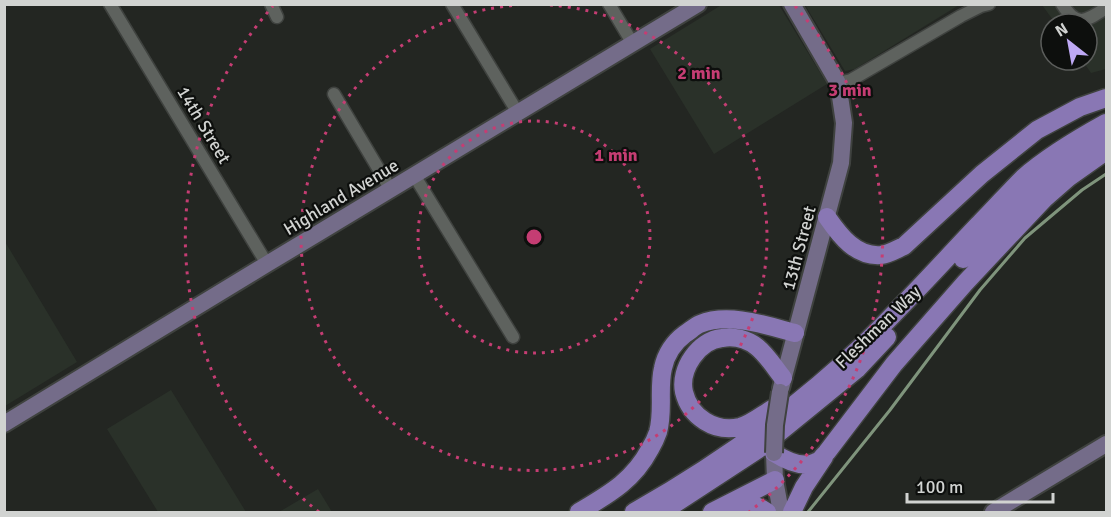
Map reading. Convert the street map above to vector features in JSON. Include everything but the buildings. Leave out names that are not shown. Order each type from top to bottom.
[{"type":"main road","name":"Highland Avenue","points":[[4,424],[698,4]]},
{"type":"main road","name":"13th Street","points":[[781,513],[775,480],[775,425],[795,333],[841,164],[844,123],[838,83],[792,4]]},
{"type":"main road","points":[[827,217],[848,244],[859,251],[880,255],[891,252],[904,246],[982,174],[1036,130],[1080,107],[1107,98]]},
{"type":"main road","name":"Fleshman Way","points":[[634,513],[680,486],[761,430],[810,392],[864,344],[1023,179],[1070,143],[1107,123]]},
{"type":"main road","name":"Fleshman Way","points":[[659,513],[760,448],[857,369],[959,262],[1052,172],[1088,147],[1107,138]]},
{"type":"main road","points":[[792,513],[804,487],[827,452],[894,364],[965,283],[1044,199],[1068,178],[1107,151]]},
{"type":"main road","points":[[579,513],[623,483],[644,461],[658,433],[663,368],[670,348],[678,339],[700,324],[723,320],[751,322],[795,333]]},
{"type":"main road","points":[[782,385],[759,348],[750,342],[733,337],[707,342],[692,358],[684,380],[684,391],[688,402],[701,420],[712,426],[726,429],[742,427],[800,390],[864,344]]},
{"type":"main road","points":[[993,513],[1107,444]]},
{"type":"main road","points":[[774,453],[802,465],[816,462],[827,452]]},
{"type":"main road","points":[[712,513],[775,480]]},
{"type":"main road","points":[[717,513],[738,504],[751,503],[767,513]]},
{"type":"street","name":"14th Street","points":[[110,4],[267,264]]},
{"type":"street","points":[[271,4],[277,17]]},
{"type":"street","points":[[452,4],[518,113]]},
{"type":"street","points":[[609,4],[633,44]]},
{"type":"street","points":[[838,83],[852,80],[962,16],[989,4]]},
{"type":"street","points":[[1062,4],[1067,13],[1076,20],[1087,20],[1107,8]]},
{"type":"street","points":[[334,94],[391,190]]},
{"type":"street","points":[[414,175],[513,337]]},
{"type":"shaded area","points":[[723,4],[779,5],[827,84],[714,154],[650,49]]},
{"type":"shaded area","points":[[805,5],[959,5],[855,69],[845,71]]},
{"type":"shaded area","points":[[1042,5],[1106,5],[1106,69],[1099,71],[1099,12],[1047,12]]},
{"type":"shaded area","points":[[4,240],[77,362],[5,406],[4,406]]},
{"type":"shaded area","points":[[171,390],[246,512],[158,512],[107,429]]},
{"type":"shaded area","points":[[318,489],[332,512],[279,512]]},
{"type":"waterway","points":[[808,512],[890,410],[980,290],[1025,238],[1082,190],[1106,174]]}]
